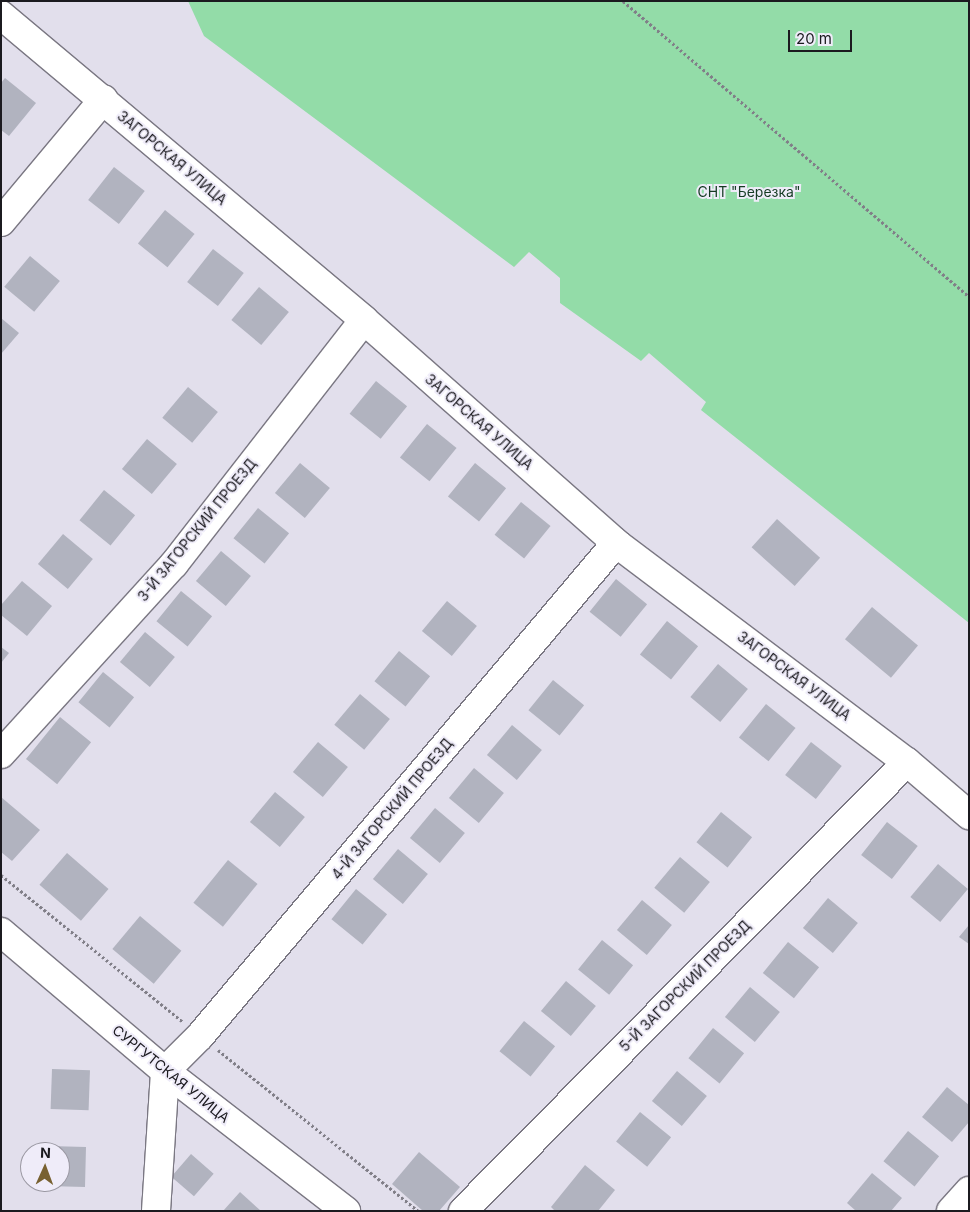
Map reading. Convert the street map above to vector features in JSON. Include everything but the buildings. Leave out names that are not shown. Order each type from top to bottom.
[{"type":"street","name":"ЗАГОРСКАЯ УЛИЦА","points":[[1,15],[104,99],[364,320],[616,543],[907,762],[969,815]]},
{"type":"street","points":[[1,222],[104,99]]},
{"type":"street","name":"3-Й ЗАГОРСКИЙ ПРОЕЗД","points":[[1,754],[174,564],[364,320]]},
{"type":"street","name":"4-Й ЗАГОРСКИЙ ПРОЕЗД","points":[[165,1071],[200,1036],[616,543]]},
{"type":"street","name":"5-Й ЗАГОРСКИЙ ПРОЕЗД","points":[[463,1211],[907,762]]},
{"type":"street","name":"СУРГУТСКАЯ УЛИЦА","points":[[1,932],[165,1071],[346,1211]]},
{"type":"street","points":[[156,1211],[165,1071]]},
{"type":"street","points":[[951,1211],[969,1191]]},
{"type":"path","points":[[623,1],[969,297]]},
{"type":"green space","name":"СНТ \"Березка\"","points":[[188,1],[969,1],[969,623],[701,410],[706,402],[649,353],[641,361],[560,303],[560,278],[529,252],[514,267],[204,36]]}]
